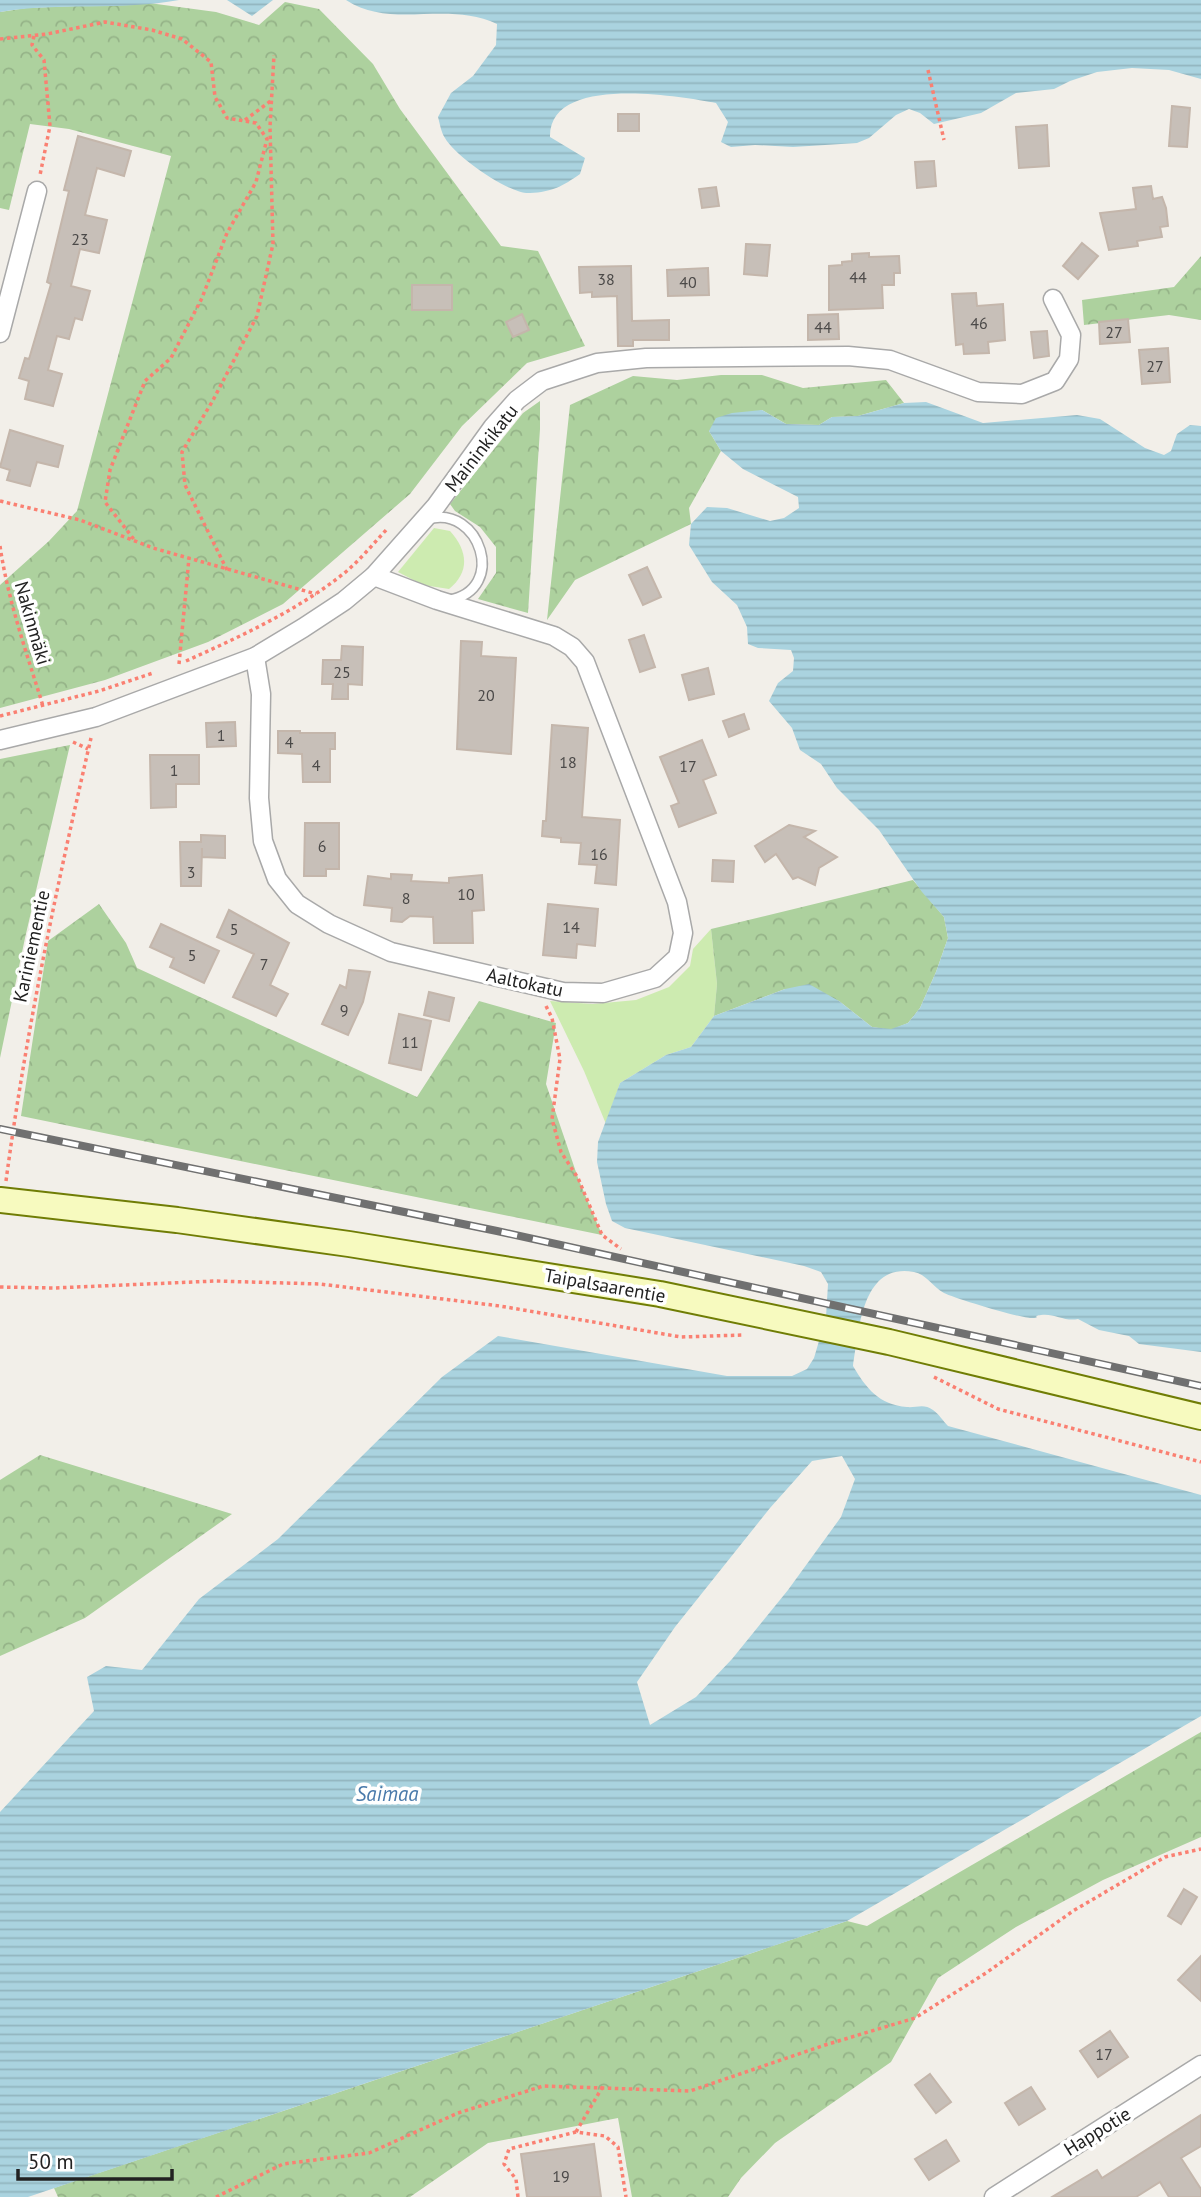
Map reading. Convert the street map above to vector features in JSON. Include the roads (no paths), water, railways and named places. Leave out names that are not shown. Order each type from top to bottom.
[{"type":"main road","name":"Taipalsaarentie","points":[[3,1191],[660,1294],[889,1342],[1201,1417]]},
{"type":"street","points":[[0,329],[37,191]]},
{"type":"street","name":"Maininkikatu","points":[[0,740],[96,717],[255,657],[344,601],[374,576],[423,521],[493,427],[517,400],[542,381],[597,363],[646,358],[848,356],[890,360],[978,392],[1022,394],[1055,381],[1069,359],[1071,335],[1054,299]]},
{"type":"street","name":"Aaltokatu","points":[[255,657],[261,694],[260,798],[263,841],[277,879],[297,904],[329,924],[391,952],[564,992],[603,993],[655,978],[678,957],[683,933],[677,902],[585,662],[572,647],[554,636],[437,600],[374,576]]},
{"type":"street","name":"Happotie","points":[[993,2197],[1201,2065]]},
{"type":"lane","points":[[423,521],[442,516],[457,522],[476,538],[481,551],[482,564],[478,581],[470,593],[458,599],[437,600]]},
{"type":"water","points":[[0,0],[179,0],[0,12]]},
{"type":"water","points":[[227,0],[273,0],[252,16]]},
{"type":"water","points":[[346,0],[1201,0],[1201,79],[1169,70],[1132,68],[1097,72],[1054,89],[1016,93],[981,113],[934,124],[920,113],[909,109],[896,115],[869,138],[857,143],[793,147],[731,147],[721,142],[728,122],[716,103],[647,94],[592,97],[570,104],[555,117],[550,137],[585,158],[580,174],[557,188],[530,193],[510,188],[471,164],[445,138],[438,117],[451,93],[473,76],[496,45],[497,24],[458,14],[382,13],[364,9]]},
{"type":"water","name":"Saimaa","points":[[926,402],[983,423],[1077,415],[1100,419],[1145,448],[1164,455],[1171,451],[1177,434],[1190,425],[1201,426],[1201,1352],[1139,1344],[1129,1336],[1099,1330],[1078,1319],[1046,1315],[1038,1315],[1035,1318],[1002,1312],[944,1293],[918,1273],[896,1272],[883,1278],[873,1288],[866,1302],[853,1366],[868,1388],[881,1399],[897,1406],[930,1408],[948,1426],[1201,1495],[1201,1716],[847,1921],[28,2197],[0,2197],[0,1812],[94,1711],[87,1677],[106,1666],[142,1670],[199,1599],[278,1539],[442,1377],[498,1336],[727,1376],[792,1376],[807,1369],[814,1358],[826,1317],[828,1284],[821,1272],[804,1266],[625,1228],[612,1221],[597,1162],[598,1142],[620,1083],[666,1055],[691,1047],[714,1016],[785,989],[809,984],[839,1001],[872,1027],[891,1029],[908,1023],[920,1008],[936,972],[948,938],[944,917],[922,892],[879,830],[837,788],[821,764],[800,750],[792,728],[769,701],[778,683],[793,671],[794,658],[791,650],[758,648],[748,644],[747,627],[737,605],[712,582],[689,545],[691,524],[707,507],[727,508],[770,521],[784,518],[799,508],[798,497],[743,469],[721,451],[709,431],[716,418],[732,413],[762,410],[786,424],[819,425],[832,417],[858,416],[904,403]],"holes":[[[842,1456],[855,1479],[841,1517],[788,1590],[732,1659],[696,1697],[650,1725],[637,1682],[675,1627],[770,1508],[812,1461]]]},
{"type":"railway","points":[[0,1129],[497,1231],[1201,1386]]}]
